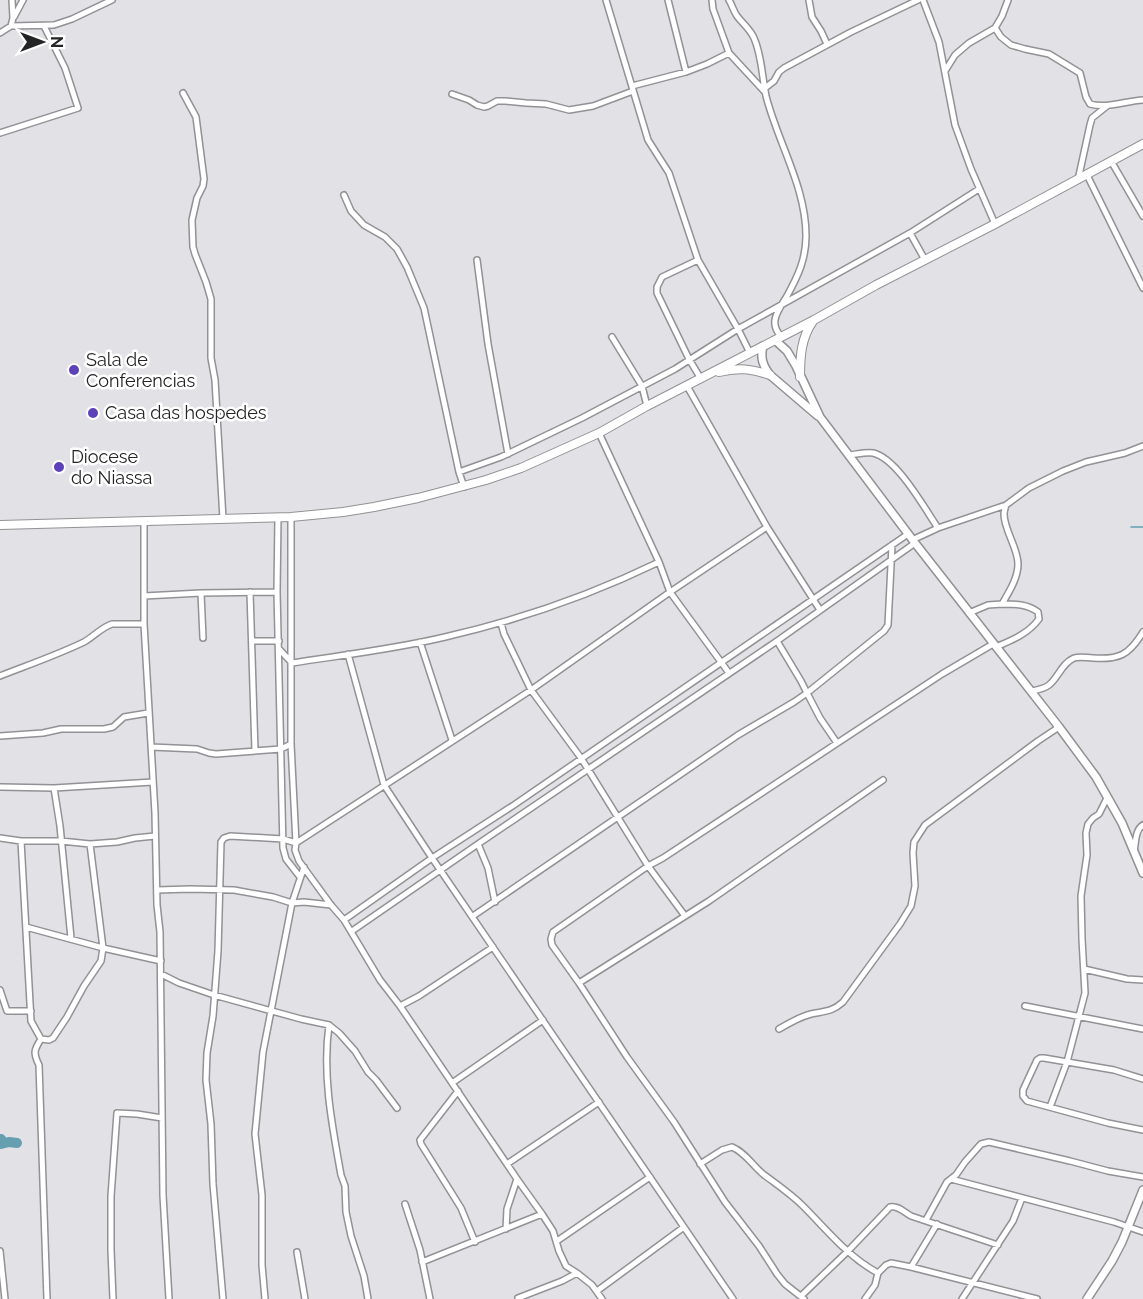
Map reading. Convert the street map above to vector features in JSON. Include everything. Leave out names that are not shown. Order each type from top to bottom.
[{"type":"main road","points":[[0,525],[291,517],[343,512],[464,487],[521,468],[599,433],[1143,144]]},
{"type":"main road","points":[[800,377],[804,339],[806,331],[814,320]]},
{"type":"main road","points":[[704,377],[735,369],[746,369],[770,375]]},
{"type":"street","points":[[12,0],[13,18]]},
{"type":"street","points":[[11,26],[23,0]]},
{"type":"street","points":[[0,33],[11,26],[54,25],[112,0]]},
{"type":"street","points":[[606,0],[648,140],[669,173],[698,260],[750,353]]},
{"type":"street","points":[[668,0],[686,72]]},
{"type":"street","points":[[712,0],[712,9],[729,53],[765,91]]},
{"type":"street","points":[[729,0],[737,16],[753,36],[758,49],[765,91],[805,212],[804,260],[774,322],[778,338],[796,366],[820,417],[1096,777],[1122,823],[1143,873]]},
{"type":"street","points":[[809,0],[812,17],[827,44]]},
{"type":"street","points":[[765,91],[784,68],[827,44],[918,0]]},
{"type":"street","points":[[923,0],[939,42],[955,124],[979,189],[995,224]]},
{"type":"street","points":[[945,72],[955,55],[969,43],[995,28],[1002,16],[1006,1]]},
{"type":"street","points":[[0,133],[78,108],[65,68],[44,26]]},
{"type":"street","points":[[995,28],[1011,45],[1049,54],[1080,73],[1089,104],[1096,106],[1143,100]]},
{"type":"street","points":[[452,94],[484,107],[497,101],[505,101],[546,104],[569,110],[593,106],[632,89],[707,64],[729,53]]},
{"type":"street","points":[[183,93],[196,117],[204,179],[192,220],[193,246],[211,299],[211,358],[215,380],[223,519]]},
{"type":"street","points":[[1078,180],[1092,118],[1109,105]]},
{"type":"street","points":[[1111,161],[1143,216]]},
{"type":"street","points":[[1087,175],[1143,288]]},
{"type":"street","points":[[459,472],[508,454],[642,387],[738,329],[910,233],[979,189]]},
{"type":"street","points":[[344,195],[351,212],[364,225],[385,237],[398,249],[424,308],[464,487]]},
{"type":"street","points":[[910,233],[925,260]]},
{"type":"street","points":[[477,260],[488,344],[508,454]]},
{"type":"street","points":[[698,260],[662,277],[657,286],[657,293],[689,359],[704,377]]},
{"type":"street","points":[[612,337],[642,387],[647,406]]},
{"type":"street","points":[[763,346],[761,354],[765,369],[820,417]]},
{"type":"street","points":[[687,386],[767,527],[820,610]]},
{"type":"street","points":[[599,433],[659,561],[670,592],[729,673]]},
{"type":"street","points":[[344,920],[892,545],[957,520],[983,514],[1006,505],[1029,488],[1063,471],[1143,446]]},
{"type":"street","points":[[850,456],[864,453],[876,454],[888,462],[901,473],[938,528]]},
{"type":"street","points":[[1002,604],[1012,587],[1018,567],[1004,514],[1006,505]]},
{"type":"street","points":[[279,517],[277,592],[282,848],[286,859],[300,877]]},
{"type":"street","points":[[291,517],[291,744],[295,850],[299,861],[344,920],[380,980],[542,1214],[553,1231],[566,1266],[586,1279],[602,1299]]},
{"type":"street","points":[[144,522],[144,624],[161,961],[163,1195],[169,1299]]},
{"type":"street","points":[[296,843],[531,690],[767,527]]},
{"type":"street","points":[[352,932],[777,641],[892,558],[912,539]]},
{"type":"street","points":[[472,916],[738,735],[794,702],[884,631],[888,625],[892,545]]},
{"type":"street","points":[[292,663],[420,642],[501,623],[552,607],[609,585],[659,561]]},
{"type":"street","points":[[250,592],[255,752]]},
{"type":"street","points":[[144,596],[277,592]]},
{"type":"street","points":[[201,593],[202,638]]},
{"type":"street","points":[[969,613],[988,605],[1021,604],[1038,612],[1039,619],[1030,629],[1011,640],[995,645],[942,674],[648,866],[553,932],[551,939],[552,945],[627,1057],[674,1122],[725,1202],[785,1284],[802,1298],[890,1207],[897,1207],[911,1216],[998,1245]]},
{"type":"street","points":[[501,623],[531,690],[581,758],[648,866],[685,915]]},
{"type":"street","points":[[0,676],[84,641],[112,624],[144,624]]},
{"type":"street","points":[[1031,691],[1043,689],[1050,684],[1068,662],[1075,658],[1110,659],[1126,653],[1143,632]]},
{"type":"street","points":[[252,641],[279,641]]},
{"type":"street","points":[[777,641],[820,718],[837,743]]},
{"type":"street","points":[[420,642],[452,741]]},
{"type":"street","points":[[279,649],[292,663]]},
{"type":"street","points":[[348,654],[384,785],[733,1299]]},
{"type":"street","points":[[0,736],[43,733],[61,729],[105,729],[113,727],[124,717],[148,713]]},
{"type":"street","points":[[779,1029],[810,1014],[831,1011],[843,1002],[900,924],[914,897],[913,853],[915,842],[925,825],[1059,727]]},
{"type":"street","points":[[151,747],[197,749],[216,754],[281,749],[291,744]]},
{"type":"street","points":[[579,983],[709,901],[883,780]]},
{"type":"street","points":[[0,786],[54,788],[153,782]]},
{"type":"street","points":[[54,788],[71,938]]},
{"type":"street","points":[[1050,1107],[1067,1062],[1085,993],[1081,896],[1087,855],[1086,833],[1088,824],[1099,814],[1107,798]]},
{"type":"street","points":[[514,805],[522,814]]},
{"type":"street","points":[[1134,852],[1137,833],[1139,827],[1143,825]]},
{"type":"street","points":[[0,838],[90,844],[155,836]]},
{"type":"street","points":[[223,1299],[206,1080],[214,995],[221,842],[230,836],[283,839],[296,843]]},
{"type":"street","points":[[21,841],[31,1021],[41,1038],[49,1040],[53,1038],[67,1017],[101,961],[103,948],[90,844]]},
{"type":"street","points":[[478,844],[488,868],[495,902]]},
{"type":"street","points":[[266,1299],[262,1265],[262,1195],[255,1134],[263,1052],[292,903],[304,867]]},
{"type":"street","points":[[157,890],[234,890],[292,903],[331,905]]},
{"type":"street","points":[[26,927],[161,961]]},
{"type":"street","points":[[400,1006],[493,947]]},
{"type":"street","points":[[1084,969],[1127,979],[1143,980]]},
{"type":"street","points":[[161,974],[214,995],[329,1025],[355,1051],[368,1072],[397,1108]]},
{"type":"street","points":[[0,990],[7,1011],[30,1011]]},
{"type":"street","points":[[1025,1006],[1143,1029]]},
{"type":"street","points":[[452,1083],[543,1020]]},
{"type":"street","points":[[329,1025],[327,1039],[329,1104],[341,1175],[345,1186],[346,1212],[368,1299]]},
{"type":"street","points":[[41,1038],[34,1055],[39,1065],[47,1299]]},
{"type":"street","points":[[1143,1078],[1114,1070],[1040,1058],[1023,1090],[1023,1096],[1027,1101],[1107,1123],[1143,1130]]},
{"type":"street","points":[[458,1091],[420,1140],[461,1208],[475,1242]]},
{"type":"street","points":[[507,1164],[599,1102]]},
{"type":"street","points":[[113,1299],[111,1197],[117,1113],[162,1118]]},
{"type":"street","points":[[926,1220],[943,1187],[981,1144],[988,1142],[1108,1171],[1143,1177]]},
{"type":"street","points":[[700,1164],[722,1150],[732,1147],[741,1151],[761,1172],[800,1204],[847,1252],[878,1273]]},
{"type":"street","points":[[557,1240],[650,1177]]},
{"type":"street","points":[[506,1229],[507,1209],[517,1179]]},
{"type":"street","points":[[951,1179],[1129,1226],[1143,1232]]},
{"type":"street","points":[[1087,1299],[1112,1261],[1143,1190]]},
{"type":"street","points":[[962,1299],[1013,1221],[1022,1198]]},
{"type":"street","points":[[405,1204],[430,1299]]},
{"type":"street","points":[[422,1262],[542,1214]]},
{"type":"street","points":[[910,1267],[937,1224]]},
{"type":"street","points":[[597,1291],[684,1227]]},
{"type":"street","points":[[0,1251],[5,1299]]},
{"type":"street","points":[[297,1252],[305,1299]]},
{"type":"street","points":[[865,1299],[875,1285],[878,1273],[891,1263],[1037,1299]]},
{"type":"street","points":[[518,1298],[577,1273]]},
{"type":"waterway","points":[[1131,527],[1143,527]]},
{"type":"waterway","points":[[0,1139],[1,1144],[17,1143]]},
{"type":"place","name":"Sala de Conferencias","points":[[74,370]]},
{"type":"place","name":"Casa das hospedes","points":[[93,413]]},
{"type":"place","name":"Diocese do Niassa","points":[[59,467]]}]
